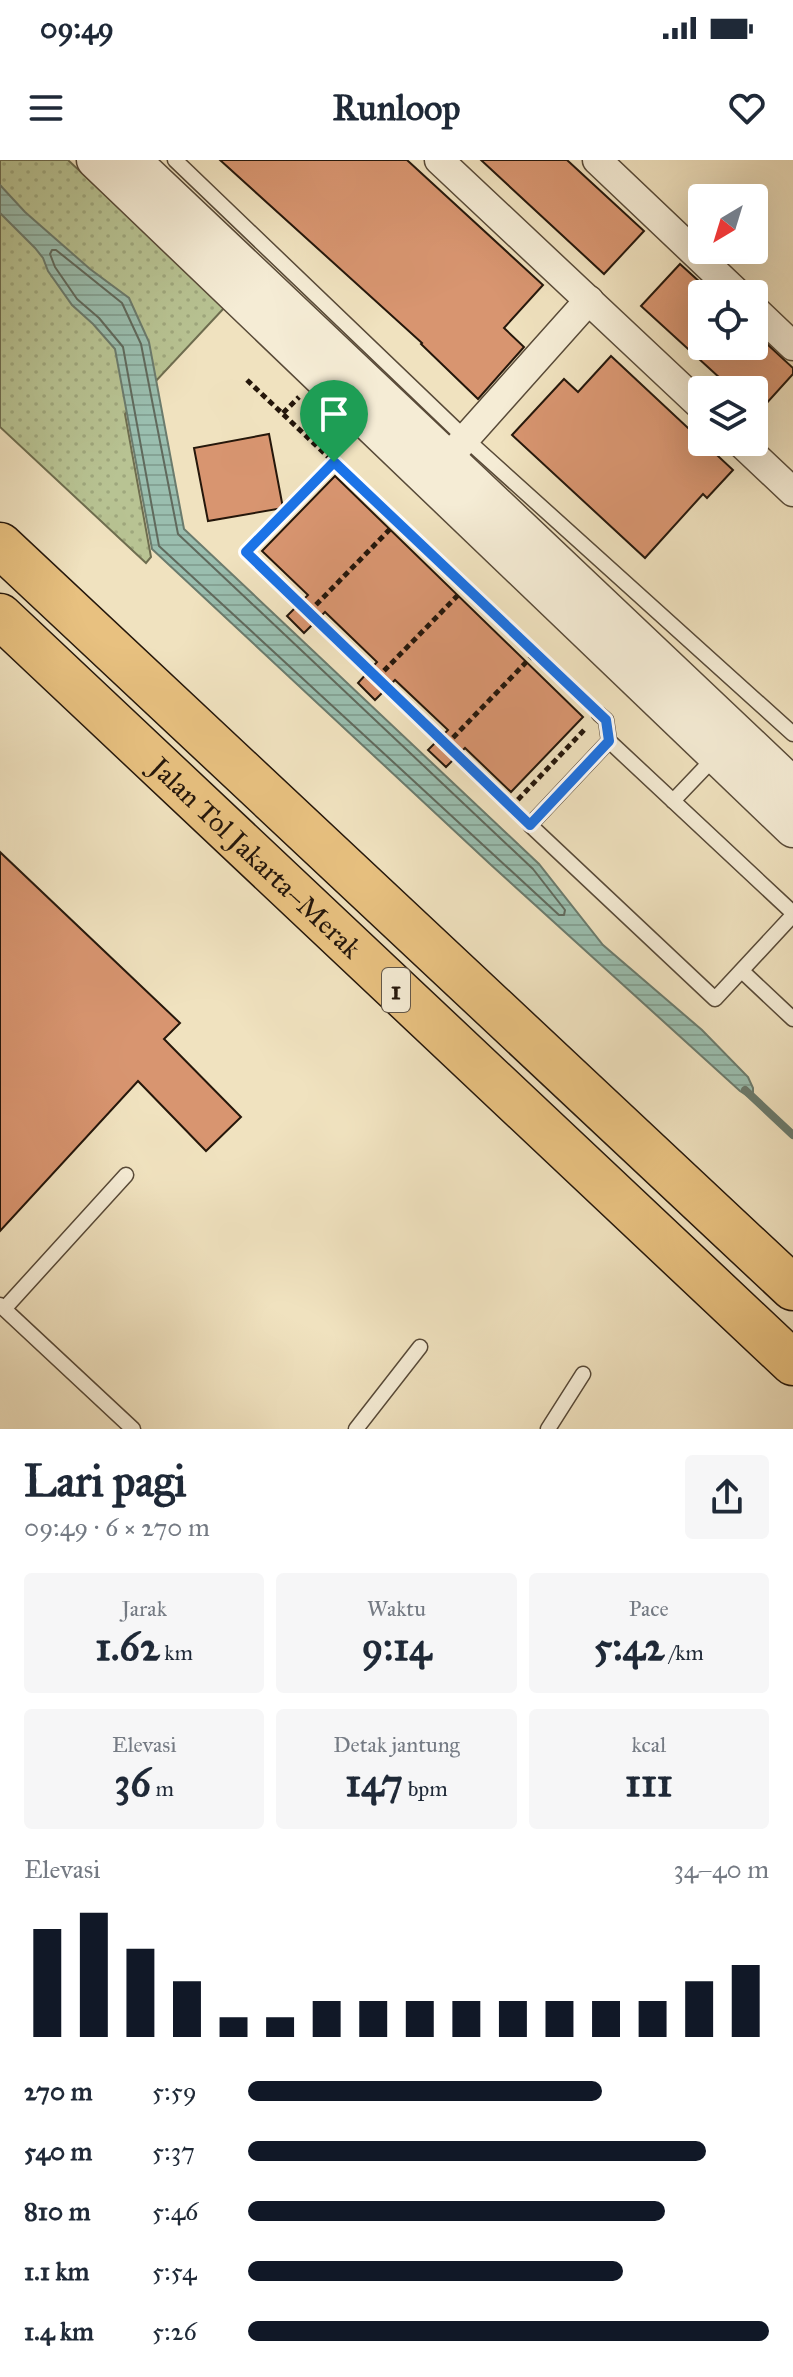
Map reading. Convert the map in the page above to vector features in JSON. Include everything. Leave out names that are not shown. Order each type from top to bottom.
[{"type":"highway","name":"Jalan Tol Jakarta–Merak","points":[[0,545],[793,1288]]},
{"type":"highway","name":"Jalan Tol Jakarta–Merak","points":[[0,616],[793,1363]]},
{"type":"street","points":[[95,160],[793,829]]},
{"type":"street","points":[[132,160],[457,448],[792,782]]},
{"type":"street","points":[[439,160],[688,394]]},
{"type":"street","points":[[597,160],[723,280]]},
{"type":"street","points":[[457,448],[589,300]]},
{"type":"street","points":[[768,322],[793,346]]},
{"type":"street","points":[[755,456],[793,492]]},
{"type":"lane","points":[[175,160],[457,448],[793,734]]},
{"type":"lane","points":[[599,714],[606,720],[609,741],[793,914],[715,999],[530,825],[609,741]]},
{"type":"lane","points":[[673,801],[716,756]]},
{"type":"lane","points":[[743,972],[793,1019]]},
{"type":"lane","points":[[126,1175],[2,1306],[133,1429]]},
{"type":"lane","points":[[356,1429],[420,1347]]},
{"type":"lane","points":[[548,1429],[583,1374]]},
{"type":"path","points":[[247,380],[599,714],[511,807]]},
{"type":"path","points":[[334,462],[246,552],[530,825]]},
{"type":"path","points":[[309,612],[397,522]]},
{"type":"path","points":[[377,678],[466,587]]},
{"type":"path","points":[[446,745],[535,653]]},
{"type":"shaded area","points":[[0,160],[68,160],[225,307],[125,414],[151,557],[146,563],[0,427]]},
{"type":"water","points":[[0,185],[25,212],[90,269],[129,298],[149,342],[184,529],[539,864],[603,945],[702,1030],[748,1077],[753,1092],[748,1096],[740,1091],[490,864],[152,549],[115,349],[72,305],[48,271],[43,258],[0,213]]},
{"type":"building","points":[[220,160],[407,160],[543,285],[504,328],[524,347],[478,399],[422,343]]},
{"type":"building","points":[[481,160],[567,160],[644,231],[604,274]]},
{"type":"building","points":[[680,264],[698,280],[688,280],[688,349],[641,306]]},
{"type":"building","points":[[768,345],[793,368],[793,374],[768,402],[768,376],[718,376],[700,360],[768,360]]},
{"type":"building","points":[[611,356],[688,428],[688,456],[718,456],[733,470],[707,498],[703,494],[645,558],[512,435],[564,379],[578,392]]},
{"type":"building","points":[[269,434],[283,508],[208,521],[194,448]]},
{"type":"building","points":[[335,476],[583,717],[511,792],[465,748],[446,767],[428,750],[448,730],[395,680],[375,700],[358,683],[377,662],[325,612],[304,633],[287,616],[308,595],[262,551]]},
{"type":"building","points":[[0,852],[180,1023],[164,1039],[241,1117],[206,1151],[138,1081],[0,1231]]},
{"type":"waterway","points":[[745,1090],[793,1135]]},
{"type":"route","points":[[334,462],[606,720],[609,741],[530,825],[246,552],[334,462]]}]
